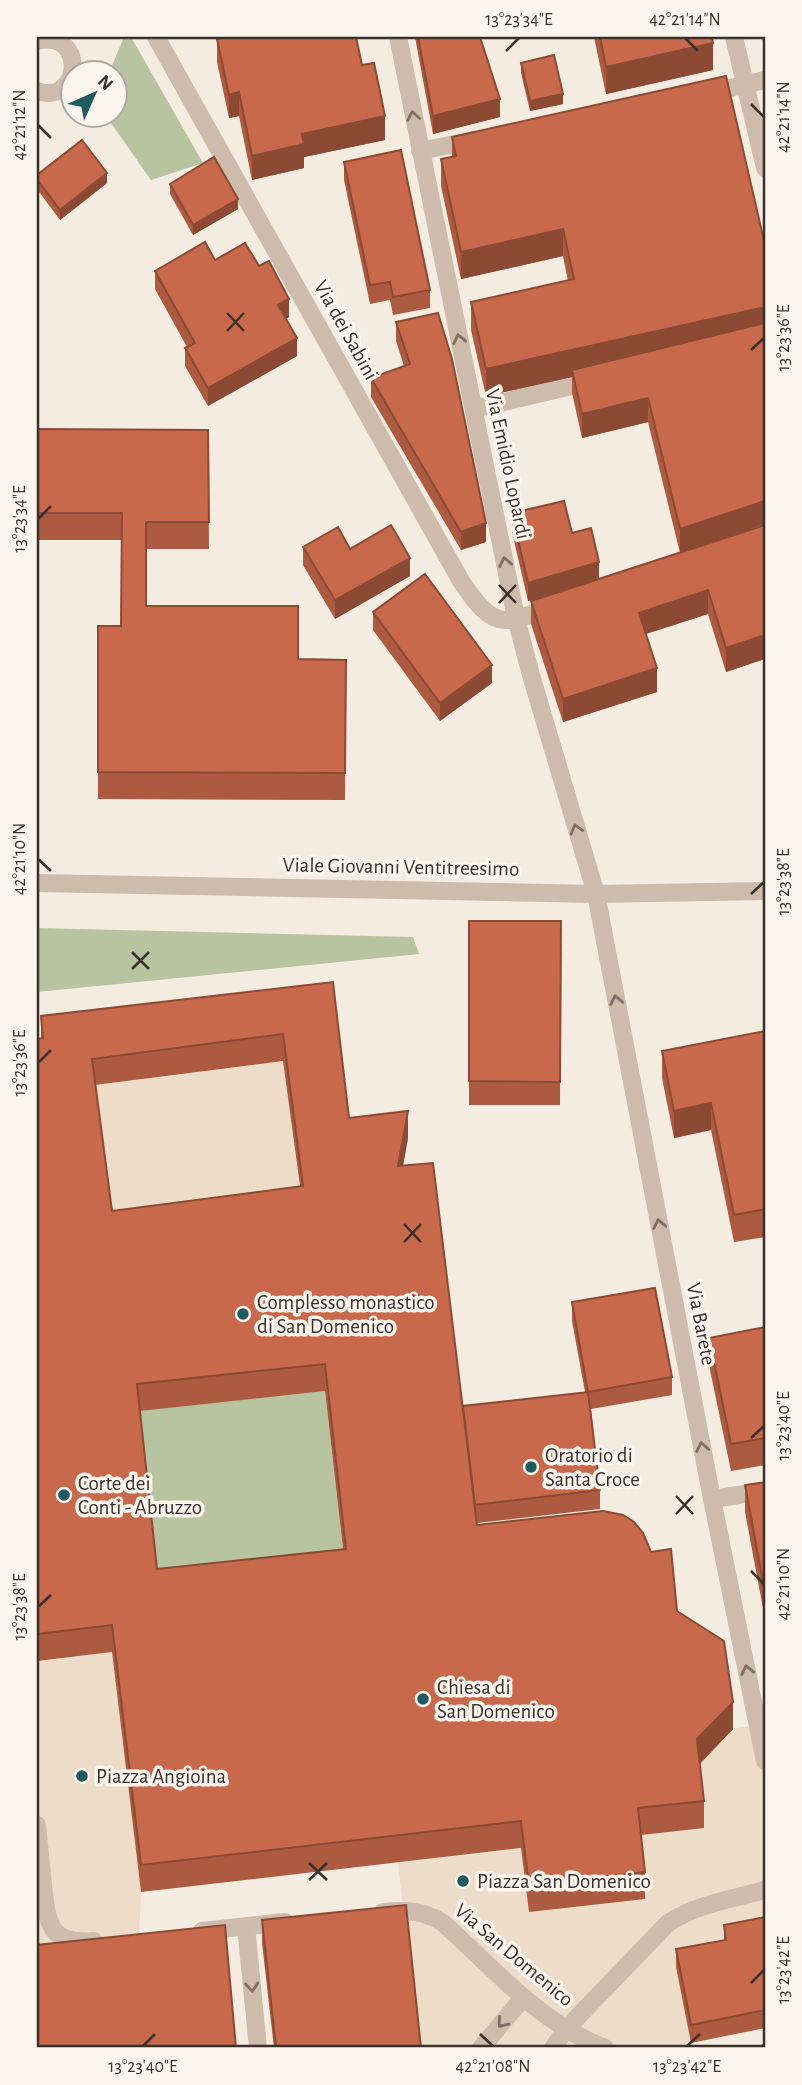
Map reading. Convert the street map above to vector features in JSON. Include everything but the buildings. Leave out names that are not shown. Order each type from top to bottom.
[{"type":"street","name":"Via dei Sabini","points":[[156,37],[450,565],[486,611],[501,620],[516,618]]},
{"type":"street","name":"Via Emidio Lopardi","points":[[398,37],[516,618],[596,894]]},
{"type":"street","points":[[734,37],[765,168]]},
{"type":"street","points":[[37,41],[62,40],[73,60],[71,79],[60,90],[50,93],[37,91]]},
{"type":"street","points":[[691,96],[765,80]]},
{"type":"street","points":[[420,151],[488,137]]},
{"type":"street","points":[[474,409],[606,378]]},
{"type":"street","points":[[516,618],[569,601]]},
{"type":"street","name":"Viale Giovanni Ventitreesimo","points":[[37,883],[596,894],[765,891]]},
{"type":"street","name":"Via Barete","points":[[596,894],[765,1761]]},
{"type":"street","points":[[712,1499],[765,1491]]},
{"type":"street","points":[[37,1825],[40,1885],[51,1926],[65,1940],[82,1942],[116,1939]]},
{"type":"street","points":[[553,2048],[566,2029],[668,1923],[700,1907],[765,1890]]},
{"type":"street","name":"Via San Domenico","points":[[364,1914],[403,1910],[431,1915],[544,2015],[605,2048]]},
{"type":"street","points":[[179,1933],[299,1921]]},
{"type":"street","points":[[246,1926],[258,2048]]},
{"type":"street","points":[[481,2048],[523,1998]]},
{"type":"green space","points":[[124,37],[131,37],[203,163],[151,180],[116,130],[130,130],[130,60],[114,60]]},
{"type":"green space","points":[[37,928],[413,937],[419,954],[37,992]]},
{"type":"green space","points":[[325,1391],[346,1576],[157,1596],[137,1411]]},
{"type":"shaded area","points":[[283,1061],[303,1213],[112,1238],[92,1086]]},
{"type":"shaded area","name":"Piazza Angioina","points":[[112,1652],[141,1892],[139,1937],[37,1972],[37,1661]]},
{"type":"shaded area","name":"Piazza San Domenico","points":[[765,1723],[765,1935],[676,1968],[692,2048],[419,2048],[398,1863],[638,1835],[697,1766],[733,1729]]},
{"type":"place","name":"Complesso monastico di San Domenico","points":[[243,1314]]},
{"type":"place","name":"Oratorio di Santa Croce","points":[[531,1467]]},
{"type":"place","name":"Corte dei Conti - Abruzzo","points":[[64,1495]]},
{"type":"place","name":"Chiesa di San Domenico","points":[[423,1699]]},
{"type":"place","name":"Piazza Angioina","points":[[82,1776]]},
{"type":"place","name":"Piazza San Domenico","points":[[463,1881]]}]
